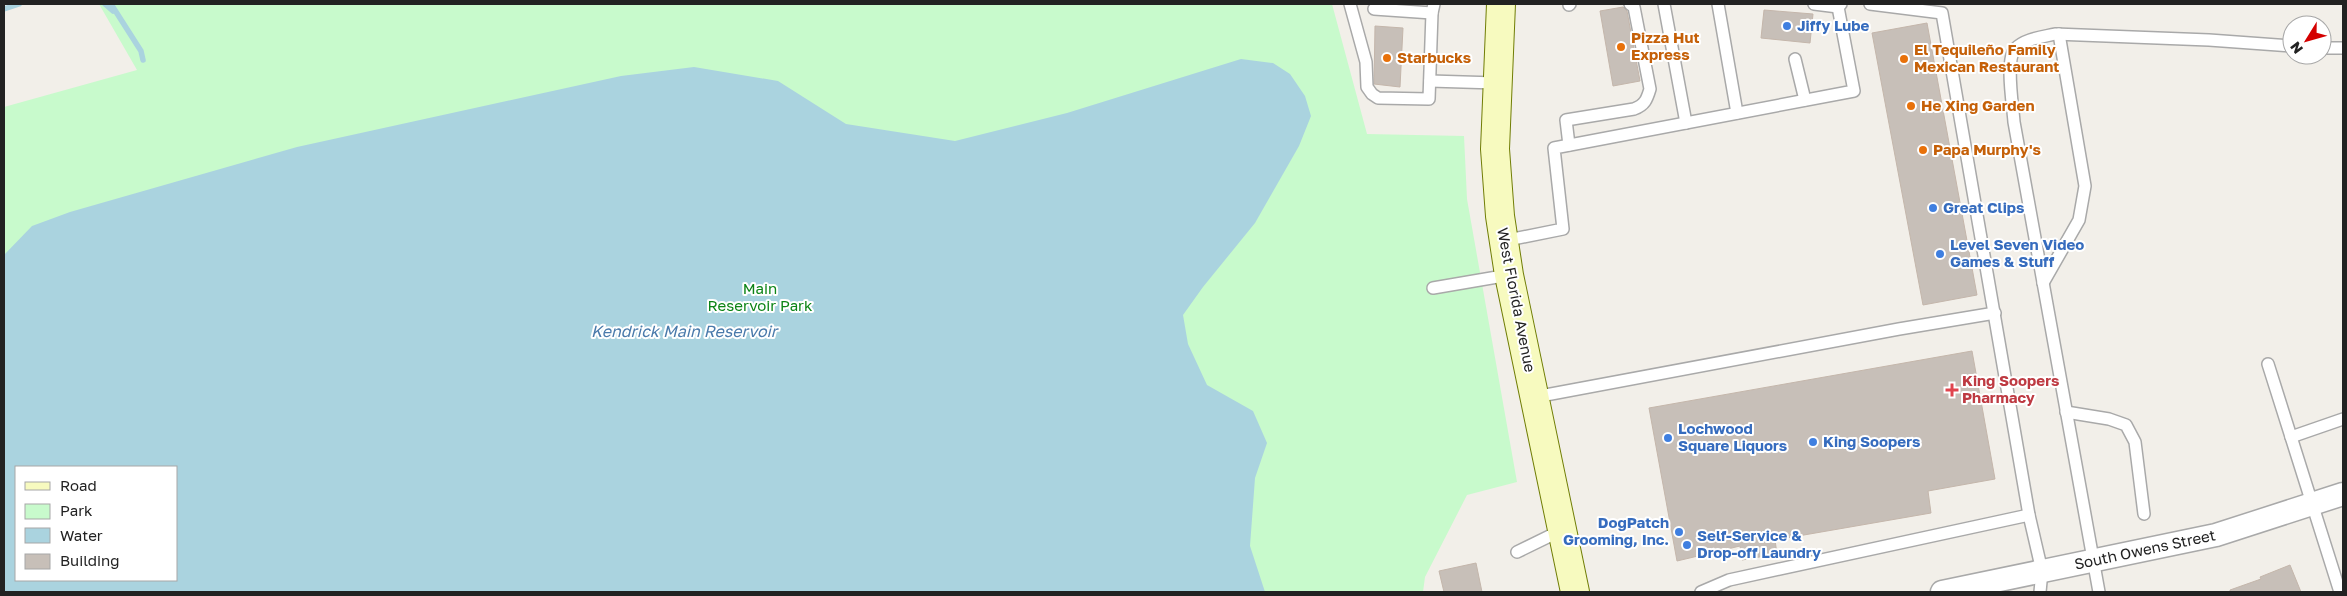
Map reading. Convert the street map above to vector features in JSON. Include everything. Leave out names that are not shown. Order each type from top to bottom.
[{"type":"street","name":"West Florida Avenue","points":[[1501,4],[1496,83],[1495,149],[1503,241],[1575,592]]},
{"type":"street","name":"South Owens Street","points":[[1942,592],[2041,582],[2094,561],[2216,535],[2343,494]]},
{"type":"lane","points":[[1350,4],[1366,62],[1367,87],[1372,94],[1378,98],[1429,98],[1433,8],[1374,10]]},
{"type":"lane","points":[[1569,145],[1566,120],[1634,109],[1641,106],[1647,100],[1650,89],[1634,7],[1630,4]]},
{"type":"lane","points":[[1664,4],[1686,123]]},
{"type":"lane","points":[[1718,4],[1737,113]]},
{"type":"lane","points":[[1503,241],[1563,229],[1554,148],[1854,90],[1840,5],[1814,4]]},
{"type":"lane","points":[[1870,4],[1942,13],[2041,582]]},
{"type":"lane","points":[[2099,592],[2014,122],[2010,58],[2015,48],[2032,39],[2059,34],[2190,39],[2282,45]]},
{"type":"lane","points":[[2043,283],[2079,220],[2085,186],[2059,34]]},
{"type":"lane","points":[[1795,59],[1804,100]]},
{"type":"lane","points":[[1430,81],[1496,83]]},
{"type":"lane","points":[[1433,288],[1509,275]]},
{"type":"lane","points":[[1535,397],[1891,330],[1995,313]]},
{"type":"lane","points":[[2268,364],[2340,592]]},
{"type":"lane","points":[[2066,412],[2109,419],[2126,425],[2135,442],[2144,514]]},
{"type":"lane","points":[[2291,437],[2343,419]]},
{"type":"lane","points":[[1701,592],[1729,580],[2029,516]]},
{"type":"lane","points":[[1517,552],[1562,530]]},
{"type":"green space","name":"Kendrick Main Reservoir","points":[[99,4],[1332,4],[1367,134],[1464,136],[1467,199],[1517,482],[1467,495],[1425,577],[1423,592],[4,592],[4,107],[137,70]]},
{"type":"water","name":"Kendrick Main Reservoir","points":[[1241,59],[1273,63],[1290,74],[1305,96],[1311,116],[1299,146],[1255,223],[1203,287],[1183,315],[1188,344],[1207,385],[1253,411],[1267,443],[1255,478],[1250,546],[1265,592],[4,592],[4,255],[32,226],[70,212],[297,147],[621,76],[694,67],[778,81],[846,124],[955,141],[1067,113]]},
{"type":"building","points":[[1623,7],[1627,11],[1640,81],[1613,86],[1600,11]]},
{"type":"building","name":"Jiffy Lube","points":[[1764,10],[1813,14],[1810,43],[1761,38]]},
{"type":"building","points":[[1927,23],[1977,295],[1923,305],[1872,33]]},
{"type":"building","points":[[1375,26],[1403,28],[1400,87],[1374,84]]},
{"type":"building","points":[[1972,351],[1995,479],[1928,491],[1931,513],[1775,540],[1777,554],[1742,560],[1740,546],[1677,561],[1649,408]]},
{"type":"building","points":[[1476,563],[1482,592],[1444,592],[1439,571]]},
{"type":"building","points":[[2290,565],[2301,592],[2230,592],[2230,590],[2261,579],[2260,577]]},
{"type":"waterway","points":[[4,9],[19,4]]},
{"type":"waterway","points":[[105,4],[113,11]]},
{"type":"waterway","points":[[111,4],[141,51],[143,60]]},
{"type":"place","name":"Jiffy Lube","points":[[1787,26]]},
{"type":"place","name":"Pizza Hut Express","points":[[1621,47]]},
{"type":"place","name":"Starbucks","points":[[1387,58]]},
{"type":"place","name":"El Tequileño Family Mexican Restaurant","points":[[1904,59]]},
{"type":"place","name":"He Xing Garden","points":[[1911,106]]},
{"type":"place","name":"Papa Murphy's","points":[[1923,150]]},
{"type":"place","name":"Great Clips","points":[[1933,208]]},
{"type":"place","name":"Level Seven Video Games & Stuff","points":[[1940,254]]},
{"type":"place","name":"King Soopers Pharmacy","points":[[1952,390]]},
{"type":"place","name":"Lochwood Square Liquors","points":[[1668,438]]},
{"type":"place","name":"King Soopers","points":[[1813,442]]},
{"type":"place","name":"DogPatch Grooming, Inc.","points":[[1679,532]]},
{"type":"place","name":"Self-Service & Drop-off Laundry","points":[[1687,545]]},
{"type":"park label","name":"Main Reservoir Park","points":[[760,298]]}]
